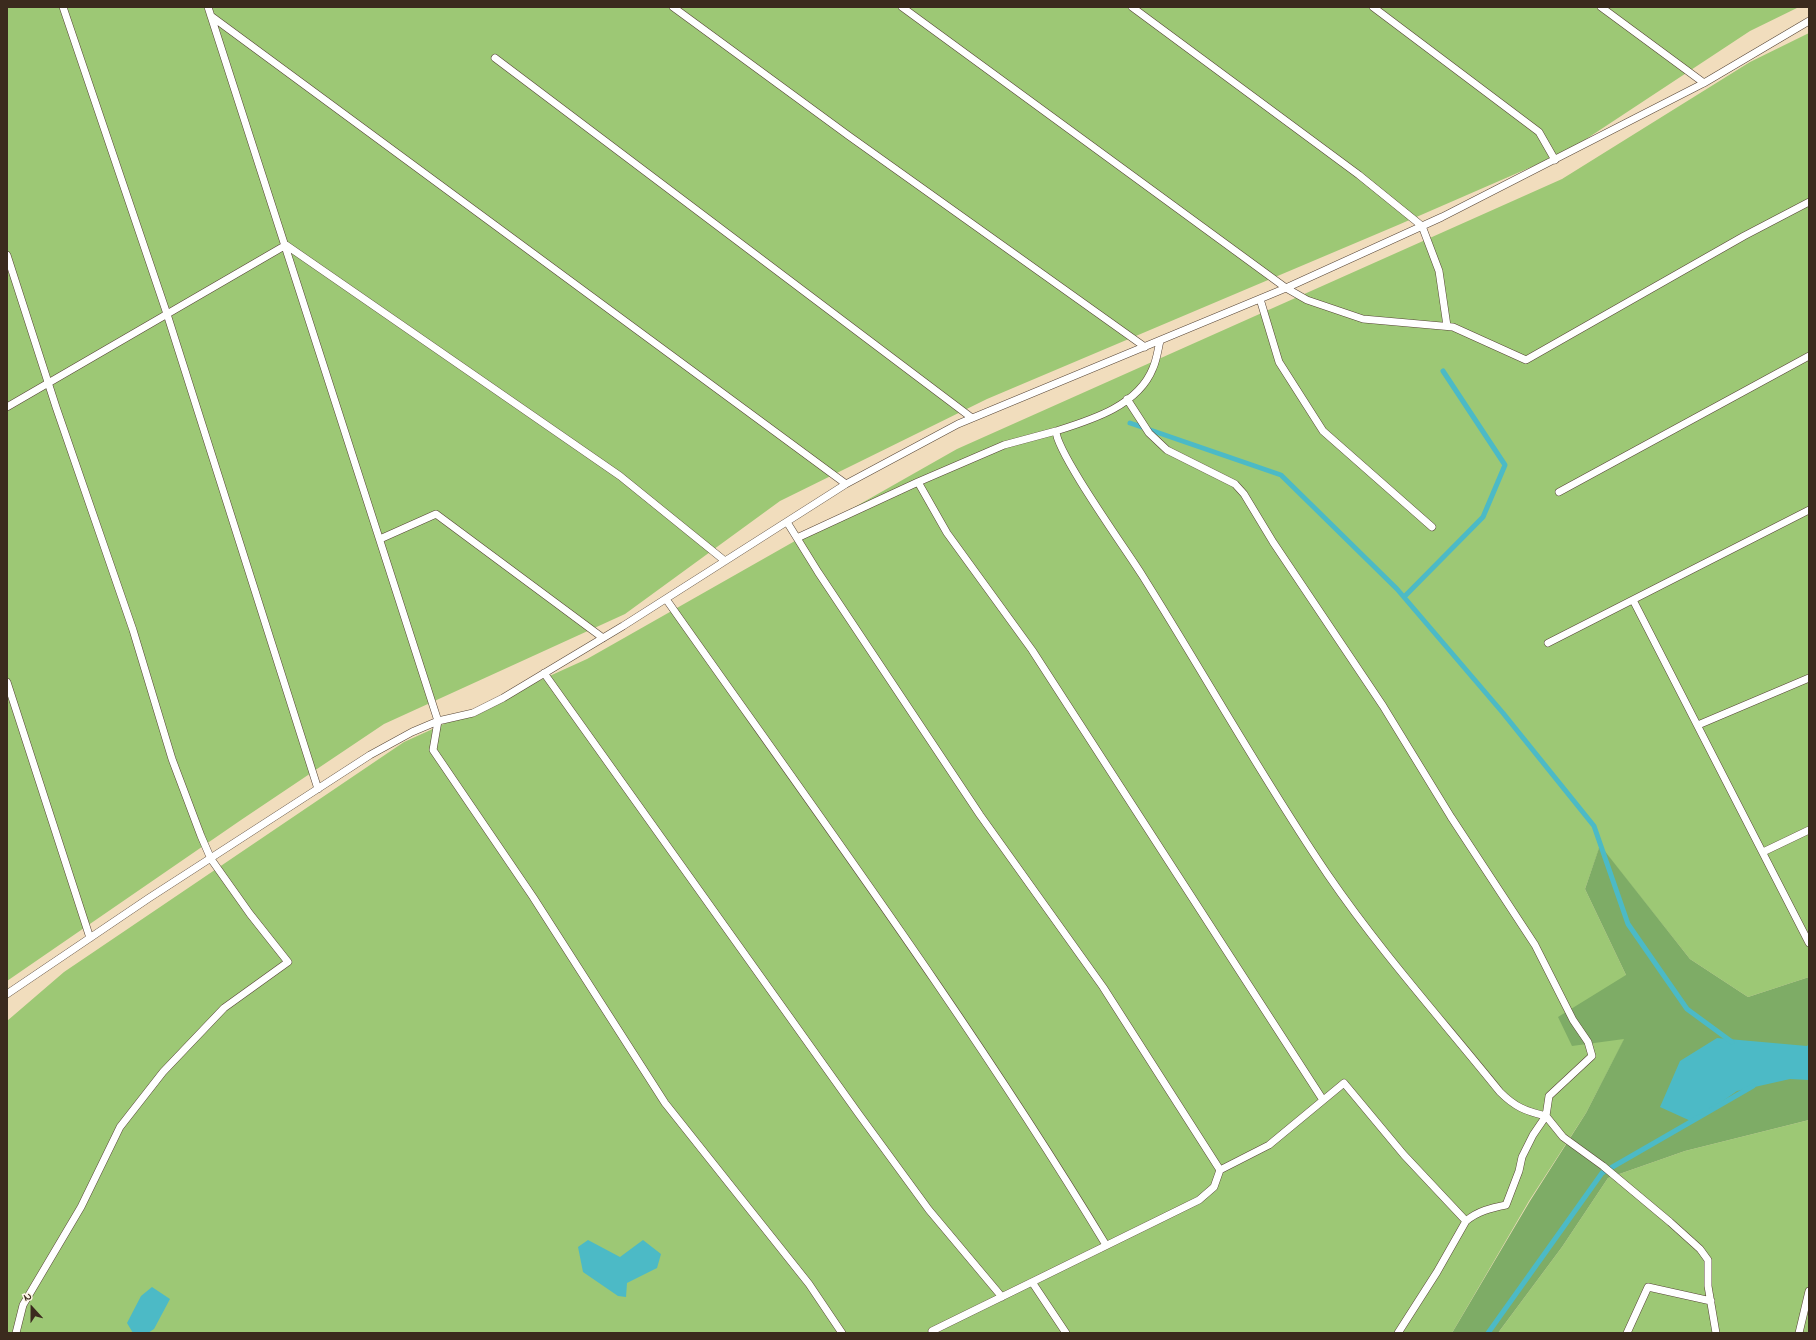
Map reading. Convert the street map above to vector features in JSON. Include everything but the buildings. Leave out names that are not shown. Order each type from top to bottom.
[{"type":"lane","points":[[63,7],[167,314],[318,789]]},
{"type":"lane","points":[[208,7],[438,720],[433,750],[533,897],[665,1103],[809,1284],[842,1333]]},
{"type":"lane","points":[[673,7],[874,154],[1145,347]]},
{"type":"lane","points":[[902,7],[1286,288],[1307,300],[1363,320],[1453,327],[1526,360],[1744,236],[1809,202]]},
{"type":"lane","points":[[1132,7],[1359,175],[1422,226],[1439,271],[1447,326]]},
{"type":"lane","points":[[1373,7],[1539,132],[1556,160]]},
{"type":"lane","points":[[1601,7],[1704,83]]},
{"type":"lane","points":[[211,16],[846,484]]},
{"type":"lane","points":[[7,994],[149,898],[370,755],[412,732],[438,720],[473,713],[503,698],[666,599],[846,484],[972,418],[1286,288],[1422,226],[1556,160],[1704,83],[1809,21]]},
{"type":"lane","points":[[495,58],[972,418]]},
{"type":"lane","points":[[7,407],[286,246]]},
{"type":"lane","points":[[286,246],[620,476],[725,561]]},
{"type":"lane","points":[[7,255],[48,382],[133,630],[172,759],[211,859],[250,914],[288,962],[224,1008],[163,1072],[120,1127],[81,1207],[22,1305],[16,1333]]},
{"type":"lane","points":[[1260,299],[1279,362],[1323,431],[1432,528]]},
{"type":"lane","points":[[796,538],[918,482],[1004,445],[1098,418],[1127,399],[1143,386],[1154,367],[1160,340]]},
{"type":"lane","points":[[1559,492],[1809,356]]},
{"type":"lane","points":[[1127,399],[1149,433],[1167,450],[1234,484],[1244,494],[1273,542],[1383,706],[1534,945],[1573,1020],[1588,1042],[1592,1056],[1549,1096],[1546,1116],[1532,1135],[1522,1157],[1519,1171],[1506,1206],[1488,1209],[1473,1215],[1466,1221],[1398,1333]]},
{"type":"lane","points":[[1056,431],[1056,437],[1070,464],[1143,577],[1207,683],[1328,874],[1393,962],[1500,1092],[1512,1104],[1525,1111],[1546,1116],[1563,1137],[1602,1166],[1670,1222],[1700,1249],[1708,1260],[1710,1301],[1716,1333]]},
{"type":"lane","points":[[918,482],[947,533],[1032,650],[1058,689],[1323,1100]]},
{"type":"lane","points":[[1548,643],[1809,510]]},
{"type":"lane","points":[[380,539],[436,514],[603,638]]},
{"type":"lane","points":[[787,522],[796,538],[980,815],[1103,987],[1220,1170]]},
{"type":"lane","points":[[666,599],[791,773],[1022,1110],[1106,1245]]},
{"type":"lane","points":[[1633,600],[1809,943]]},
{"type":"lane","points":[[544,673],[929,1210],[1002,1297]]},
{"type":"lane","points":[[1698,726],[1809,678]]},
{"type":"lane","points":[[7,682],[90,938]]},
{"type":"lane","points":[[1763,852],[1809,830]]},
{"type":"lane","points":[[931,1332],[1199,1200],[1214,1187],[1220,1170],[1269,1146],[1344,1083],[1404,1155],[1466,1221]]},
{"type":"lane","points":[[1032,1282],[1066,1333]]},
{"type":"lane","points":[[1627,1333],[1648,1287],[1710,1301]]},
{"type":"lane","points":[[1799,1333],[1809,1291]]},
{"type":"green space","points":[[7,7],[1799,7],[1750,31],[1568,151],[1398,225],[987,399],[780,501],[625,614],[384,724],[241,820],[7,981]]},
{"type":"green space","points":[[1809,33],[1809,977],[1748,997],[1690,959],[1600,846],[1585,889],[1626,975],[1625,1038],[1586,1113],[1529,1201],[1452,1333],[7,1333],[7,1021],[64,972],[404,742],[587,659],[957,449],[1562,179],[1750,62]]},
{"type":"green space","points":[[1600,845],[1690,959],[1748,997],[1809,977],[1809,1120],[1685,1151],[1608,1178],[1562,1247],[1498,1333],[1452,1333],[1530,1201],[1586,1113],[1624,1039],[1572,1046],[1558,1017],[1626,975],[1585,889]]},
{"type":"green space","points":[[1809,1120],[1809,1333],[1498,1333],[1562,1247],[1608,1178],[1685,1151]]},
{"type":"water","points":[[1717,1038],[1807,1046],[1809,1044],[1809,1080],[1790,1079],[1737,1091],[1693,1122],[1660,1107],[1680,1061]]},
{"type":"water","points":[[588,1240],[620,1257],[643,1240],[661,1254],[657,1268],[627,1283],[626,1297],[618,1296],[583,1272],[578,1247]]},
{"type":"water","points":[[152,1287],[170,1299],[154,1329],[148,1333],[133,1333],[127,1323],[141,1296]]},
{"type":"waterway","points":[[1404,597],[1483,517],[1505,465],[1443,371]]},
{"type":"waterway","points":[[1130,423],[1281,475],[1397,589],[1503,713],[1594,826],[1628,924],[1687,1009],[1732,1042]]},
{"type":"waterway","points":[[1488,1333],[1602,1173],[1753,1086]]}]
